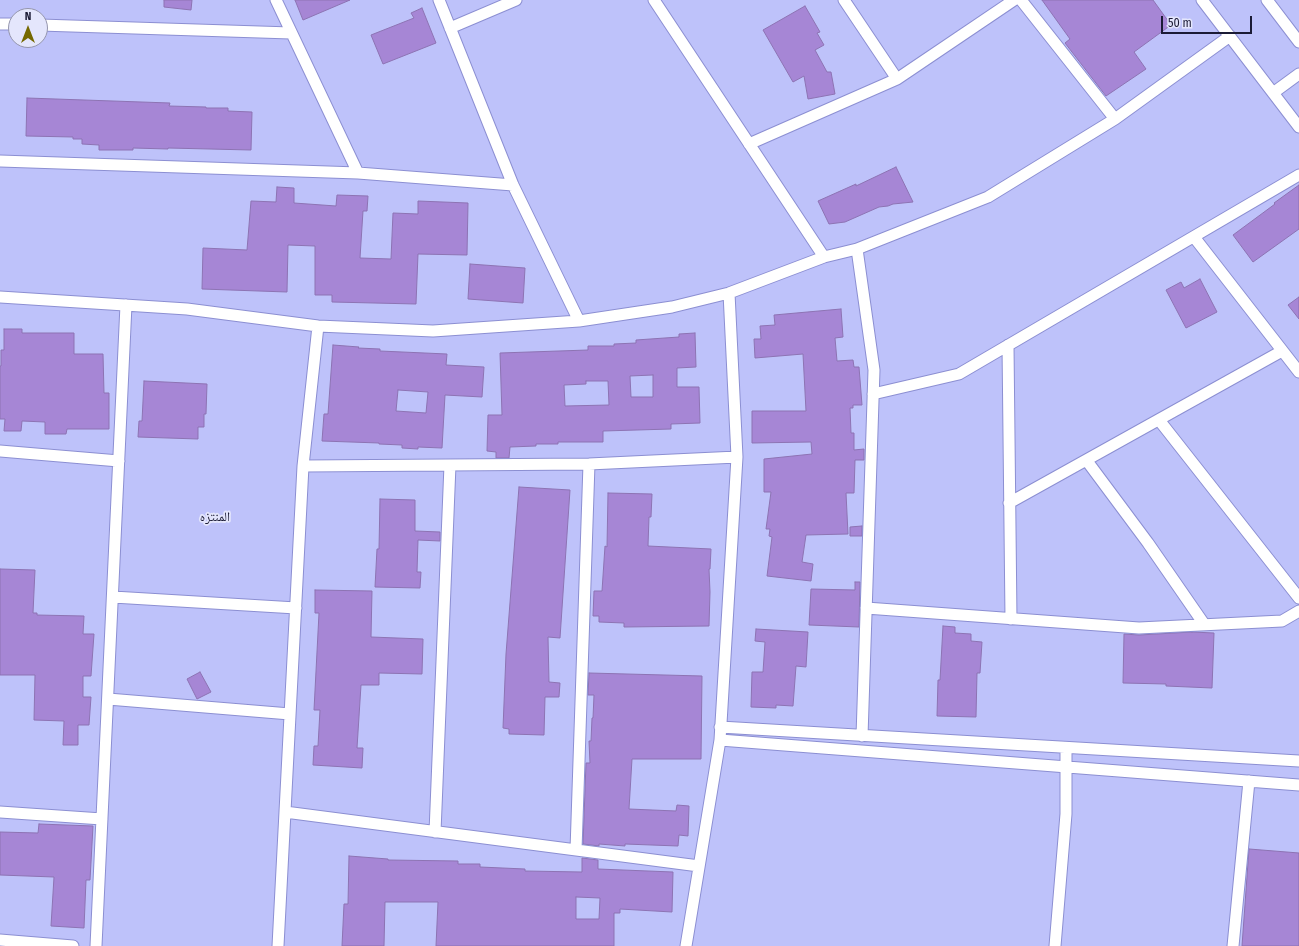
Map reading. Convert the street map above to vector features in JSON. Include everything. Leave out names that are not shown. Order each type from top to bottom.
[{"type":"street","points":[[276,0],[358,173]]},
{"type":"street","points":[[439,0],[513,185],[578,321]]},
{"type":"street","points":[[450,28],[516,0]]},
{"type":"street","points":[[654,0],[824,257]]},
{"type":"street","points":[[844,0],[897,79]]},
{"type":"street","points":[[749,144],[897,79],[1014,0]]},
{"type":"street","points":[[1021,0],[1115,119]]},
{"type":"street","points":[[1202,0],[1299,127]]},
{"type":"street","points":[[1267,0],[1299,42]]},
{"type":"street","points":[[48,25],[291,33]]},
{"type":"street","points":[[0,297],[187,309],[318,326],[433,331],[578,321],[672,307],[729,293],[824,257],[856,249],[988,197],[1115,119],[1230,36]]},
{"type":"street","points":[[1273,93],[1299,74]]},
{"type":"street","points":[[0,161],[358,173],[513,185]]},
{"type":"street","points":[[873,394],[959,374],[1299,175]]},
{"type":"street","points":[[1194,237],[1299,372]]},
{"type":"street","points":[[856,249],[874,370],[862,736]]},
{"type":"street","points":[[686,946],[720,740],[737,457],[729,293]]},
{"type":"street","points":[[96,946],[126,305]]},
{"type":"street","points":[[278,946],[303,466],[318,326]]},
{"type":"street","points":[[1008,345],[1011,619]]},
{"type":"street","points":[[1010,503],[1282,351]]},
{"type":"street","points":[[1159,420],[1299,598]]},
{"type":"street","points":[[0,451],[119,460]]},
{"type":"street","points":[[303,466],[589,464],[737,457]]},
{"type":"street","points":[[1087,461],[1148,543],[1204,624]]},
{"type":"street","points":[[576,850],[589,464]]},
{"type":"street","points":[[435,832],[450,465]]},
{"type":"street","points":[[112,597],[296,608]]},
{"type":"street","points":[[866,608],[1139,628],[1282,621],[1299,610]]},
{"type":"street","points":[[108,699],[290,714]]},
{"type":"street","points":[[720,727],[1299,761]]},
{"type":"street","points":[[720,740],[1299,785]]},
{"type":"street","points":[[1055,946],[1066,814],[1066,748]]},
{"type":"street","points":[[1233,946],[1249,781]]},
{"type":"street","points":[[0,812],[102,819]]},
{"type":"street","points":[[285,812],[699,866]]},
{"type":"street","points":[[0,940],[73,946]]},
{"type":"building","points":[[164,0],[192,0],[191,10],[164,7]]},
{"type":"building","points":[[295,0],[350,0],[303,20]]},
{"type":"building","points":[[1042,0],[1153,0],[1171,25],[1134,52],[1146,69],[1106,96],[1065,43],[1070,39]]},
{"type":"building","points":[[805,6],[820,32],[817,33],[824,45],[815,50],[827,72],[831,72],[835,94],[808,99],[804,76],[793,82],[763,30]]},
{"type":"building","points":[[422,8],[436,43],[383,64],[371,35],[414,18],[411,13]]},
{"type":"building","points":[[27,98],[170,103],[169,106],[228,108],[228,111],[252,112],[251,150],[133,148],[133,150],[99,150],[99,145],[82,144],[82,139],[73,139],[73,137],[26,136]]},
{"type":"building","points":[[896,167],[913,202],[879,207],[845,222],[829,224],[818,201],[856,184],[856,186]]},
{"type":"building","points":[[1299,185],[1299,229],[1253,262],[1233,235]]},
{"type":"building","points":[[277,187],[294,188],[294,203],[336,206],[337,195],[368,196],[367,211],[363,211],[360,258],[391,259],[393,213],[418,214],[418,201],[468,203],[467,255],[418,254],[416,304],[332,302],[332,295],[315,295],[315,246],[288,245],[287,292],[202,289],[203,248],[247,250],[251,201],[276,202]]},
{"type":"building","points":[[470,264],[525,268],[523,303],[468,299]]},
{"type":"building","points":[[1200,279],[1217,312],[1186,328],[1166,290],[1181,282],[1184,288]]},
{"type":"building","points":[[1299,297],[1299,319],[1288,305]]},
{"type":"building","points":[[841,309],[843,337],[835,338],[837,361],[853,360],[854,367],[859,367],[862,405],[853,405],[853,408],[850,408],[851,433],[854,433],[854,450],[864,449],[864,460],[855,460],[854,493],[846,493],[848,534],[806,535],[802,562],[813,564],[811,581],[767,576],[772,537],[769,536],[770,529],[766,529],[771,492],[764,492],[764,459],[812,454],[811,442],[752,443],[752,411],[806,411],[803,354],[755,358],[754,339],[761,339],[760,326],[775,325],[774,315]]},
{"type":"building","points":[[4,329],[22,329],[22,333],[74,333],[74,354],[103,354],[104,393],[109,393],[109,429],[67,429],[66,434],[45,434],[45,422],[22,421],[21,431],[4,431],[5,419],[0,419],[0,366],[1,350],[4,350]]},
{"type":"building","points":[[695,333],[696,367],[677,368],[677,387],[699,387],[700,423],[671,424],[671,429],[603,431],[603,442],[558,442],[558,444],[536,444],[536,446],[510,447],[509,458],[496,458],[496,452],[487,451],[488,415],[502,415],[500,353],[588,350],[588,346],[614,346],[614,344],[636,343],[636,340],[679,337],[679,334]],"holes":[[[653,375],[653,397],[631,397],[630,376]],[[586,381],[608,381],[609,405],[565,406],[564,385],[586,384]]]},
{"type":"building","points":[[333,345],[380,349],[380,351],[447,354],[446,365],[484,367],[482,397],[445,395],[442,448],[418,447],[418,449],[402,448],[402,445],[379,443],[322,441],[324,414],[328,414]],"holes":[[[398,390],[428,392],[426,413],[396,411]]]},
{"type":"building","points":[[144,381],[207,384],[204,427],[198,427],[198,439],[138,437],[139,421],[142,421]]},
{"type":"building","points":[[519,487],[570,490],[560,638],[548,637],[549,682],[560,683],[559,697],[545,697],[544,735],[509,734],[509,729],[503,728],[506,654]]},
{"type":"building","points":[[608,493],[652,494],[651,517],[649,517],[648,546],[711,549],[709,569],[709,626],[624,627],[624,623],[599,622],[599,616],[593,616],[594,591],[602,591],[605,546],[607,547]]},
{"type":"building","points":[[380,499],[415,500],[415,531],[440,532],[440,541],[418,540],[417,572],[421,572],[420,588],[375,587],[377,549],[379,549]]},
{"type":"building","points":[[862,526],[862,536],[850,536],[850,527]]},
{"type":"building","points":[[0,569],[35,570],[33,613],[37,613],[37,615],[84,616],[83,634],[94,634],[91,676],[83,676],[83,697],[91,697],[89,725],[78,725],[78,745],[63,745],[64,721],[34,720],[35,675],[0,675]]},
{"type":"building","points":[[855,582],[860,582],[859,627],[809,625],[811,589],[855,590]]},
{"type":"building","points":[[315,590],[372,591],[371,637],[423,639],[422,674],[379,673],[379,685],[361,685],[357,748],[363,748],[362,768],[313,765],[314,746],[318,746],[320,710],[314,710],[319,613],[315,613]]},
{"type":"building","points":[[943,626],[955,627],[955,633],[971,634],[971,641],[982,642],[980,673],[977,673],[976,717],[937,716],[938,680],[940,680]]},
{"type":"building","points":[[756,629],[808,632],[806,667],[796,666],[793,706],[776,705],[776,708],[751,707],[752,672],[763,672],[765,642],[755,641]]},
{"type":"building","points":[[1192,632],[1214,633],[1212,688],[1166,686],[1166,684],[1123,683],[1124,634],[1139,635]]},
{"type":"building","points":[[200,672],[211,692],[197,699],[187,679]]},
{"type":"building","points":[[589,673],[702,676],[701,759],[632,759],[629,809],[676,811],[677,805],[689,806],[688,836],[679,835],[678,846],[625,844],[625,846],[599,844],[599,846],[583,844],[586,763],[590,763],[589,741],[591,741],[594,695],[588,695]]},
{"type":"building","points":[[39,824],[93,826],[90,880],[86,880],[84,928],[51,926],[54,877],[0,875],[0,832],[38,833]]},
{"type":"building","points":[[1249,849],[1299,853],[1299,946],[1242,946]]},
{"type":"building","points":[[349,856],[388,860],[458,861],[458,864],[480,864],[480,867],[525,869],[525,871],[582,872],[582,858],[598,860],[598,869],[673,872],[672,912],[620,909],[620,913],[614,913],[614,946],[436,946],[438,902],[385,902],[384,946],[342,946],[344,904],[348,904]],"holes":[[[576,897],[600,898],[599,919],[576,919]]]},
{"type":"district","name":"المنتزه","points":[[215,517]]}]
